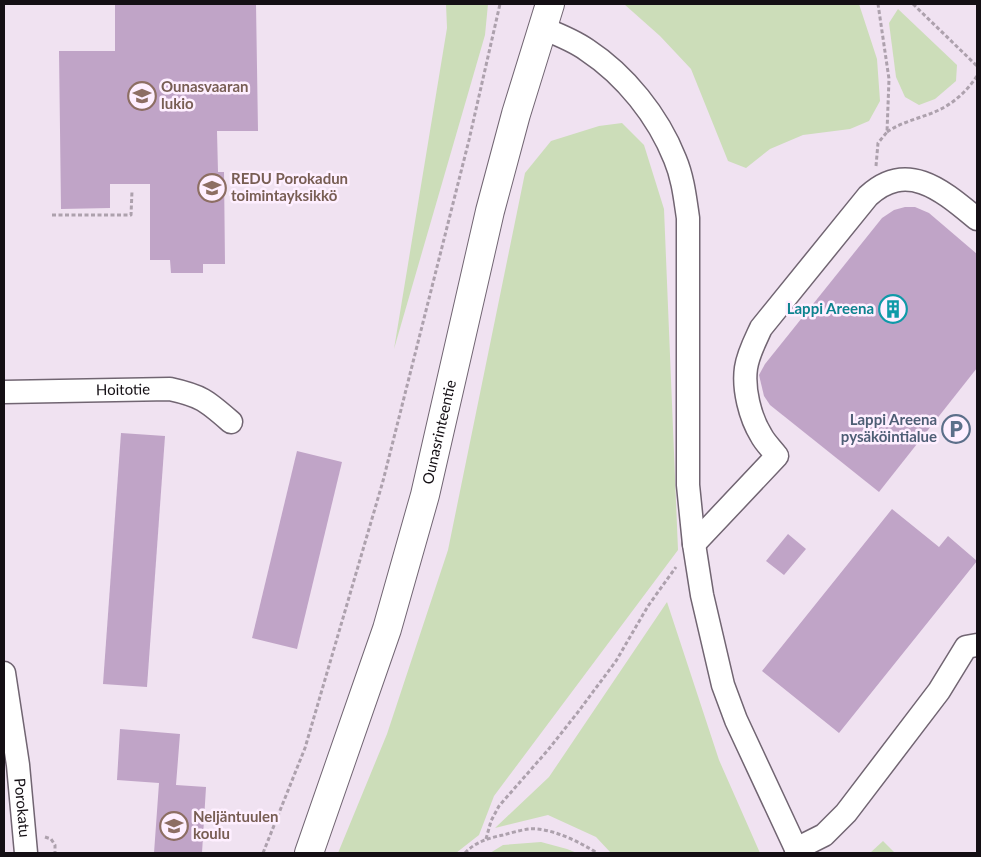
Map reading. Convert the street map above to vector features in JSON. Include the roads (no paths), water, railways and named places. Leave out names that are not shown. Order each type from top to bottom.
[{"type":"street","points":[[546,16],[566,38],[587,50],[612,70],[639,98],[662,131],[684,188],[688,218],[688,485],[702,596],[724,685],[736,720],[797,851],[824,835],[846,813],[939,691],[966,646],[977,645]]},
{"type":"street","name":"Ounasrinteentie","points":[[309,853],[390,620],[424,494],[490,211],[516,114],[546,16]]},
{"type":"street","points":[[694,544],[777,456],[760,435],[750,408],[746,386],[746,369],[751,349],[761,328],[868,196],[878,186],[914,180],[942,190],[977,219]]},
{"type":"street","name":"Hoitotie","points":[[4,392],[170,389],[194,394],[210,403],[231,422]]},
{"type":"street","name":"Porokatu","points":[[4,674],[18,765],[26,853]]},
{"type":"place","name":"Ounasvaaran lukio","points":[[142,96]]},
{"type":"place","name":"REDU Porokadun toimintayksikkö","points":[[212,188]]},
{"type":"place","name":"Lappi Areena","points":[[893,309]]},
{"type":"place","name":"Lappi Areena pysäköintialue","points":[[956,429]]},
{"type":"place","name":"Neljäntuulen koulu","points":[[174,826]]}]
